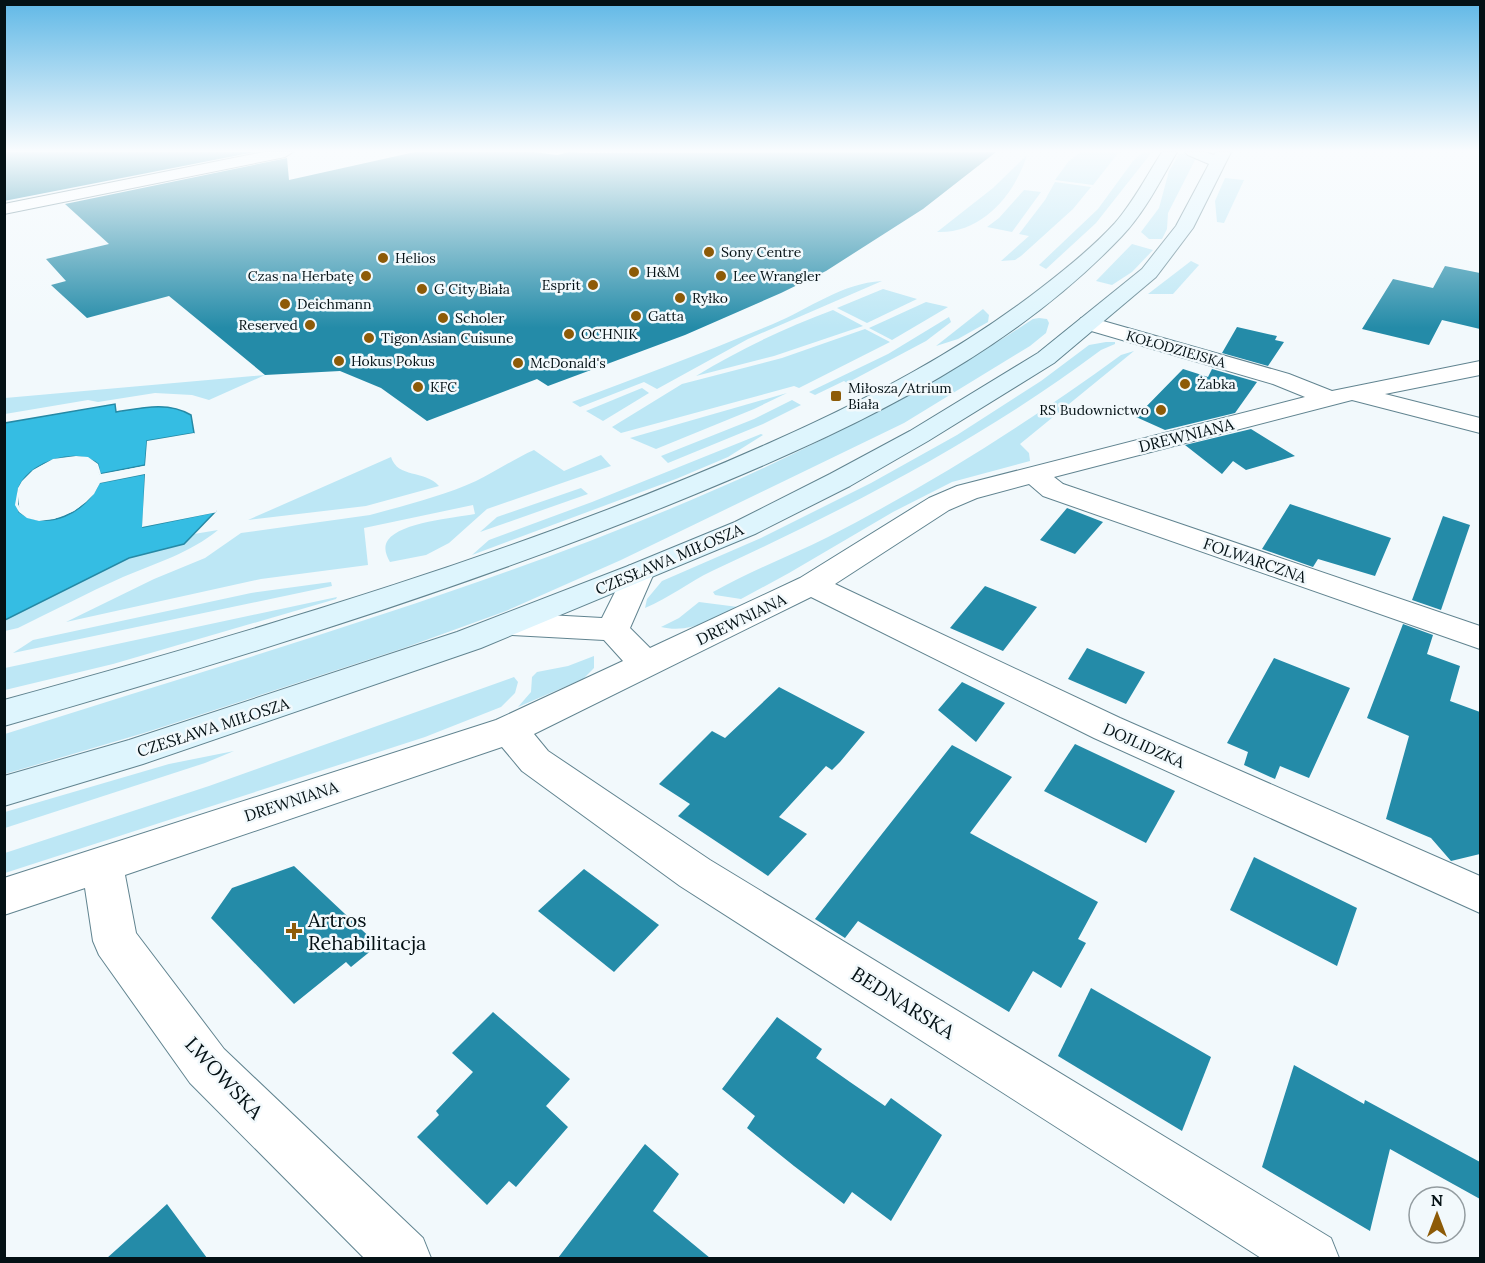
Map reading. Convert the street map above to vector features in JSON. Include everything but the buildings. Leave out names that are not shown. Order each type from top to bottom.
[{"type":"main road","name":"CZESŁAWA MIŁOSZA","points":[[4,791],[130,754],[297,700],[512,624],[745,528],[840,480],[919,436],[1046,358],[1063,313],[1123,236],[1133,211]]},
{"type":"main road","name":"CZESŁAWA MIŁOSZA","points":[[4,713],[308,625],[504,559],[624,514],[769,453],[859,409],[941,364],[1063,313],[1149,273],[1172,244],[1192,211]]},
{"type":"main road","points":[[1151,244],[1172,244]]},
{"type":"street","name":"KOŁODZIEJSKA","points":[[1063,313],[1342,396],[1480,426]]},
{"type":"street","name":"DREWNIANA","points":[[4,897],[508,730],[812,585],[939,504],[967,492],[1342,396],[1480,368]]},
{"type":"street","name":"FOLWARCZNA","points":[[1033,474],[1053,490],[1480,638]]},
{"type":"street","points":[[613,630],[639,573]]},
{"type":"street","name":"DOJLIDZKA","points":[[812,585],[1107,728],[1480,895]]},
{"type":"street","points":[[512,624],[613,630],[646,665]]},
{"type":"street","name":"BEDNARSKA","points":[[508,730],[536,761],[695,873],[1311,1258]]},
{"type":"street","name":"LWOWSKA","points":[[102,864],[115,941],[207,1066],[403,1258]]},
{"type":"shaded area","points":[[964,211],[992,211],[968,226],[953,231],[937,232]]},
{"type":"shaded area","points":[[1005,211],[1027,211],[1012,232],[987,227]]},
{"type":"shaded area","points":[[1037,211],[1071,211],[1021,256],[1015,260],[1001,261],[1029,236],[1019,234]]},
{"type":"shaded area","points":[[1096,211],[1106,211],[1096,223],[1046,269],[1039,265]]},
{"type":"shaded area","points":[[1157,211],[1169,211],[1167,229],[1162,239],[1149,239],[1141,232]]},
{"type":"shaded area","points":[[1216,211],[1230,211],[1224,223],[1217,222]]},
{"type":"shaded area","points":[[1132,244],[1153,250],[1132,272],[1112,285],[1096,281]]},
{"type":"shaded area","points":[[1191,261],[1199,265],[1173,294],[1148,294]]},
{"type":"shaded area","points":[[882,281],[748,339],[657,389],[644,382],[580,407],[572,402],[773,324],[853,286]]},
{"type":"shaded area","points":[[883,289],[917,299],[867,323],[837,308]]},
{"type":"shaded area","points":[[926,302],[948,307],[892,340],[869,328]]},
{"type":"shaded area","points":[[983,309],[989,315],[988,322],[958,339],[936,346]]},
{"type":"shaded area","points":[[833,310],[863,326],[774,356],[696,376],[763,340]]},
{"type":"shaded area","points":[[949,317],[951,322],[926,341],[847,383],[844,381],[815,395],[809,392],[888,354]]},
{"type":"shaded area","points":[[1033,319],[1047,319],[1049,323],[1046,333],[1030,346],[904,423],[621,560],[506,611],[404,648],[144,733],[5,774],[5,734],[403,608],[534,562],[664,511],[791,455],[914,392]]},
{"type":"shaded area","points":[[865,329],[890,342],[799,388],[794,386],[621,433],[612,427],[682,384],[782,358]]},
{"type":"shaded area","points":[[1115,342],[1115,344],[1101,350],[1009,414],[961,443],[863,497],[712,571],[645,608],[647,599],[662,581],[761,538],[871,483],[957,435],[1041,381],[1089,345]]},
{"type":"shaded area","points":[[1134,351],[1020,444],[1029,453],[1030,461],[952,482],[893,512],[741,599],[715,595],[713,592],[828,537],[904,496],[1015,428],[1121,355]]},
{"type":"shaded area","points":[[265,375],[209,400],[192,395],[155,393],[98,402],[88,400],[5,414],[5,398]]},
{"type":"shaded area","points":[[642,388],[649,393],[603,421],[586,411]]},
{"type":"shaded area","points":[[787,393],[656,449],[630,438]]},
{"type":"shaded area","points":[[792,400],[801,405],[763,424],[668,463],[661,456],[754,419]]},
{"type":"shaded area","points":[[763,435],[728,457],[676,479],[472,555],[489,540],[592,502]]},
{"type":"shaded area","points":[[534,450],[564,471],[601,455],[611,466],[487,509],[449,543],[426,555],[390,562],[385,548],[388,540],[404,529],[428,522],[475,514],[473,505],[364,528],[368,565],[261,579],[66,622],[154,579],[205,558],[241,533],[370,515],[411,504],[476,481]]},
{"type":"shaded area","points":[[391,457],[399,468],[426,477],[439,486],[366,506],[248,520]]},
{"type":"shaded area","points":[[581,488],[588,494],[480,532],[497,517]]},
{"type":"shaded area","points":[[218,530],[172,557],[123,577],[18,628],[5,631],[5,620],[129,558],[184,544],[194,534]]},
{"type":"shaded area","points":[[331,582],[332,586],[13,653],[33,640],[251,593]]},
{"type":"shaded area","points":[[337,597],[113,664],[5,690],[5,668]]},
{"type":"shaded area","points":[[699,602],[738,607],[691,627],[671,629],[661,627],[679,618]]},
{"type":"shaded area","points":[[594,656],[594,668],[583,679],[518,707],[531,692],[532,677],[537,672],[568,666]]},
{"type":"shaded area","points":[[514,677],[518,682],[515,693],[501,707],[425,737],[5,873],[5,853],[209,786]]},
{"type":"shaded area","points":[[234,751],[205,763],[5,828],[5,812],[169,764]]},
{"type":"water","points":[[115,404],[116,412],[154,407],[182,411],[191,415],[194,433],[147,441],[145,465],[100,474],[98,464],[89,459],[67,457],[45,463],[35,469],[20,485],[19,512],[30,518],[53,520],[75,511],[85,503],[99,483],[145,474],[143,527],[215,512],[184,544],[129,558],[5,620],[5,423]]},
{"type":"pier","points":[[194,433],[196,435],[149,444],[146,468],[100,477],[96,466],[87,460],[54,462],[35,472],[24,483],[20,489],[18,504],[21,510],[31,517],[45,518],[59,515],[84,500],[92,492],[98,480],[145,471],[148,474],[146,523],[214,510],[218,512],[142,527],[145,474],[100,483],[86,502],[74,511],[54,519],[39,521],[27,518],[19,512],[15,505],[18,488],[22,481],[33,470],[53,459],[88,457],[98,464],[101,474],[145,466],[147,441]]},
{"type":"place","name":"Sony Centre","points":[[709,252]]},
{"type":"place","name":"Helios","points":[[383,258]]},
{"type":"place","name":"H&M","points":[[634,272]]},
{"type":"place","name":"Czas na Herbatę","points":[[366,276]]},
{"type":"place","name":"Lee Wrangler","points":[[721,276]]},
{"type":"place","name":"Esprit","points":[[593,285]]},
{"type":"place","name":"G City Biała","points":[[422,289]]},
{"type":"place","name":"Ryłko","points":[[680,298]]},
{"type":"place","name":"Deichmann","points":[[285,304]]},
{"type":"place","name":"Gatta","points":[[636,316]]},
{"type":"place","name":"Scholer","points":[[443,318]]},
{"type":"place","name":"Reserved","points":[[310,325]]},
{"type":"place","name":"OCHNIK","points":[[569,334]]},
{"type":"place","name":"Tigon Asian Cuisune","points":[[369,338]]},
{"type":"place","name":"Hokus Pokus","points":[[339,361]]},
{"type":"place","name":"McDonald's","points":[[518,363]]},
{"type":"place","name":"Żabka","points":[[1185,384]]},
{"type":"place","name":"KFC","points":[[418,387]]},
{"type":"place","name":"Miłosza/Atrium Biała","points":[[836,396]]},
{"type":"place","name":"RS Budownictwo","points":[[1161,410]]},
{"type":"place","name":"Artros Rehabilitacja","points":[[294,931]]}]
